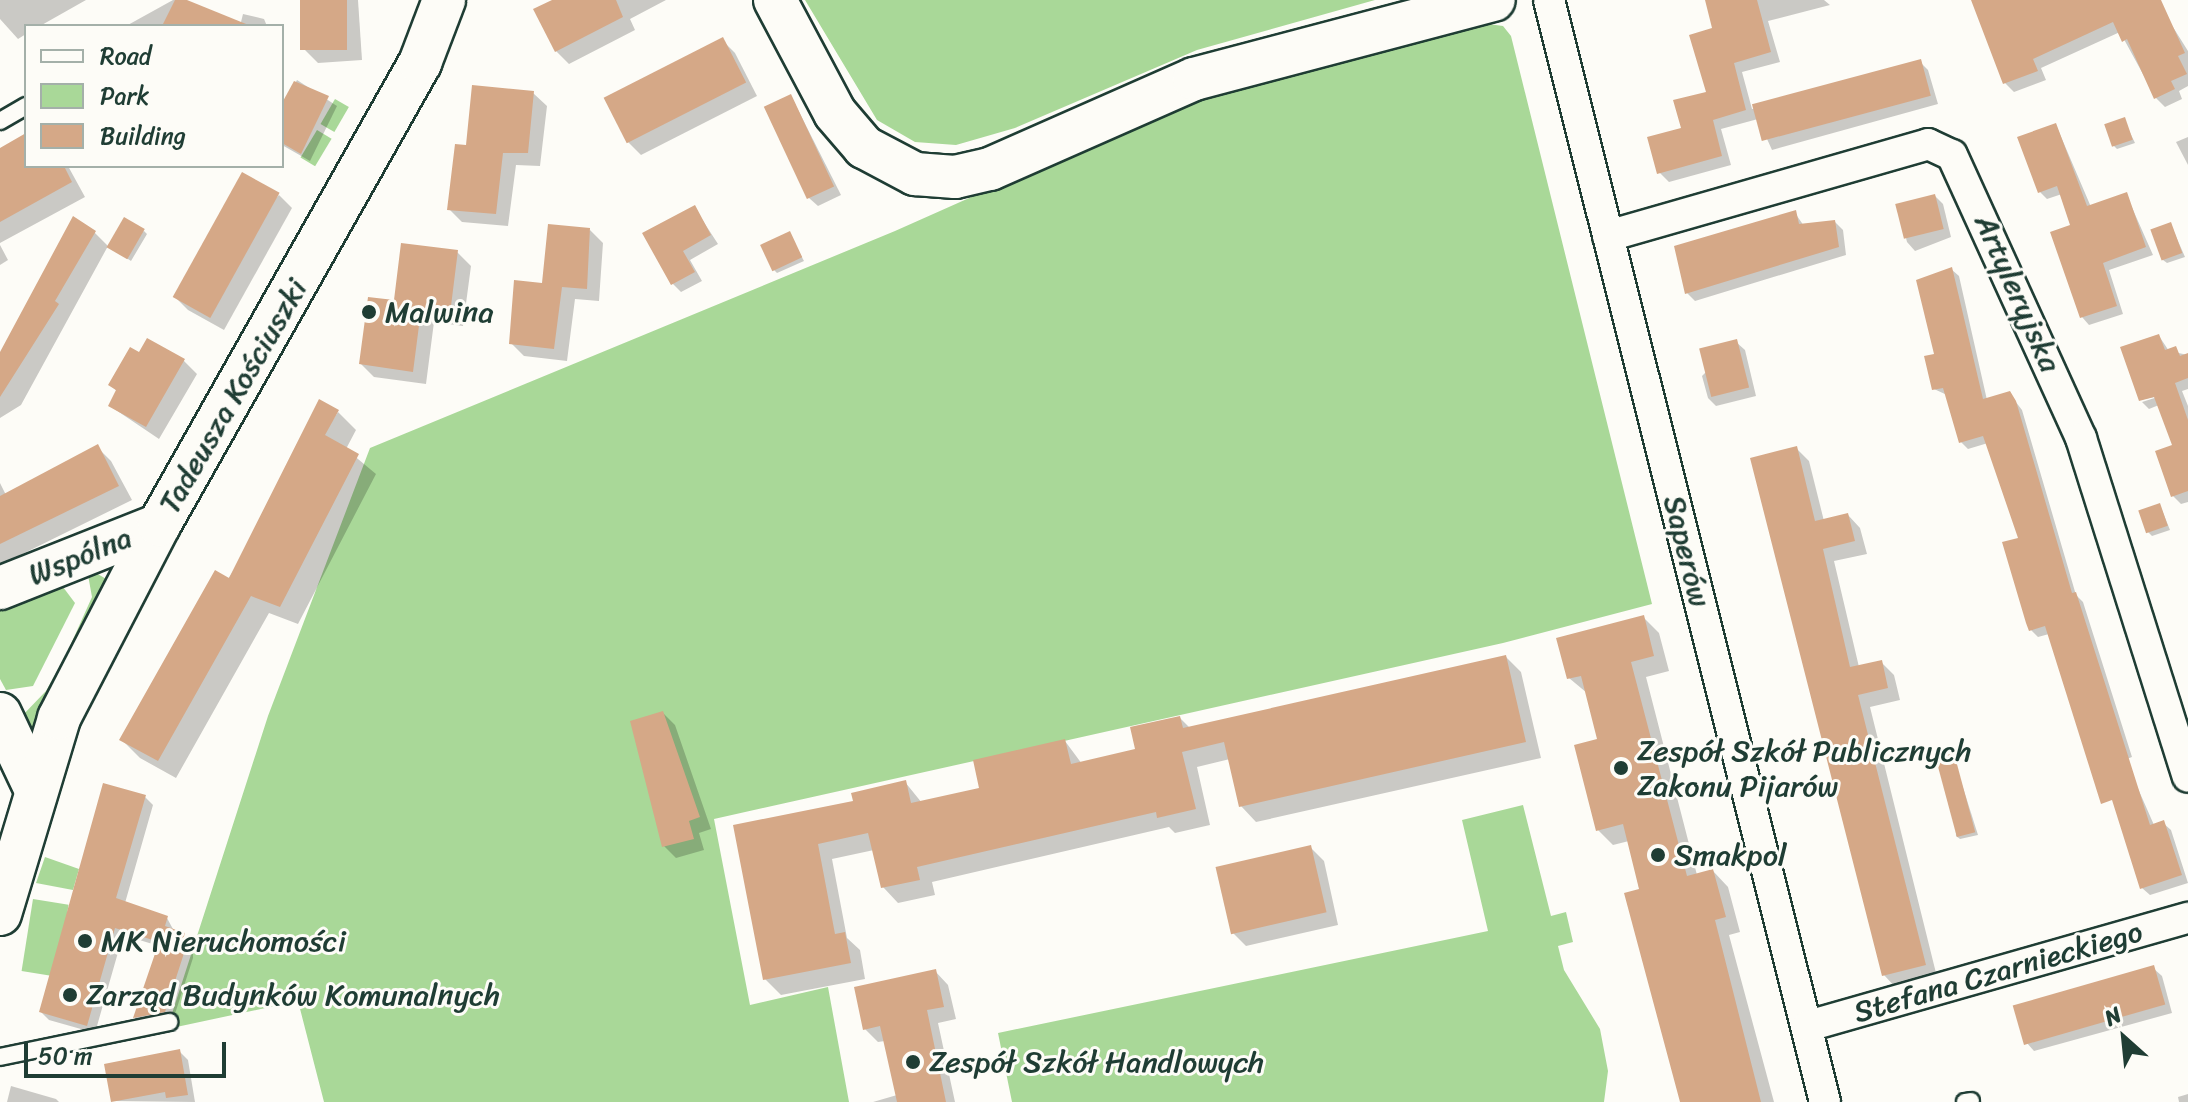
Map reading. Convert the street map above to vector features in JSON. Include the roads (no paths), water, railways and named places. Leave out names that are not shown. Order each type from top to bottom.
[{"type":"street","points":[[775,0],[835,113],[864,147],[915,174],[955,177],[990,169],[1194,79],[1494,0]]},
{"type":"street","name":"Saperów","points":[[1549,0],[1825,1102]]},
{"type":"street","name":"Tadeusza Kościuszki","points":[[0,914],[35,788],[59,718],[159,525],[349,195],[425,52],[441,3]]},
{"type":"street","name":"Artyleryjska","points":[[1608,236],[1928,144],[1952,155],[2081,438],[2188,777]]},
{"type":"street","name":"Wspólna","points":[[0,588],[159,525]]},
{"type":"street","points":[[0,714],[35,788]]},
{"type":"street","name":"Stefana Czarnieckiego","points":[[1808,1026],[2188,918]]},
{"type":"lane","points":[[0,121],[24,107]]},
{"type":"lane","points":[[0,1057],[169,1022]]},
{"type":"place","name":"Malwina","points":[[369,312]]},
{"type":"place","name":"Zespół Szkół Publicznych Zakonu Pijarów","points":[[1621,768]]},
{"type":"place","name":"Smakpol","points":[[1658,855]]},
{"type":"place","name":"MK Nieruchomości","points":[[85,941]]},
{"type":"place","name":"Zarząd Budynków Komunalnych","points":[[70,995]]},
{"type":"place","name":"Zespół Szkół Handlowych","points":[[913,1062]]}]
